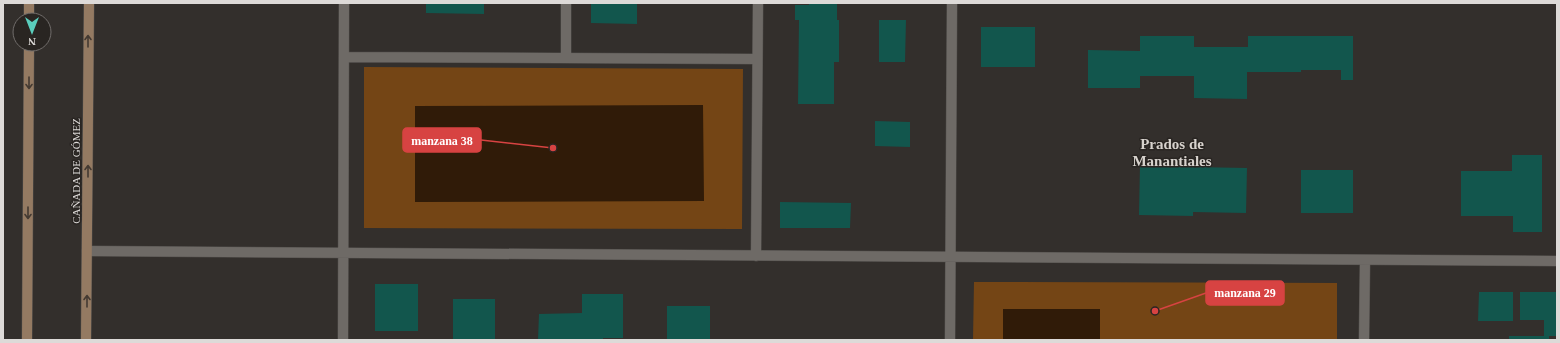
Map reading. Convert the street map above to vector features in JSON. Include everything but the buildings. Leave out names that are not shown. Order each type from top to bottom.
[{"type":"main road","name":"CAÑADA DE GÓMEZ","points":[[86,340],[89,3]]},
{"type":"main road","points":[[27,340],[29,52]]},
{"type":"street","points":[[343,340],[342,253],[344,3]]},
{"type":"street","points":[[566,3],[566,58]]},
{"type":"street","points":[[756,256],[758,3]]},
{"type":"street","points":[[950,340],[952,3]]},
{"type":"street","points":[[344,57],[757,59]]},
{"type":"street","points":[[87,252],[1557,261]]},
{"type":"street","points":[[1364,340],[1365,260]]},
{"type":"shaded area","points":[[364,67],[743,69],[742,229],[364,228]]},
{"type":"shaded area","points":[[703,105],[704,201],[415,202],[415,106]]},
{"type":"shaded area","points":[[974,282],[1337,283],[1337,340],[973,340]]},
{"type":"shaded area","points":[[1003,309],[1100,309],[1100,340],[1003,340]]},
{"type":"place","name":"manzana 38","points":[[553,148]]},
{"type":"place","name":"manzana 29","points":[[1155,311]]},
{"type":"district","name":"Prados de Manantiales","points":[[1172,152]]}]
